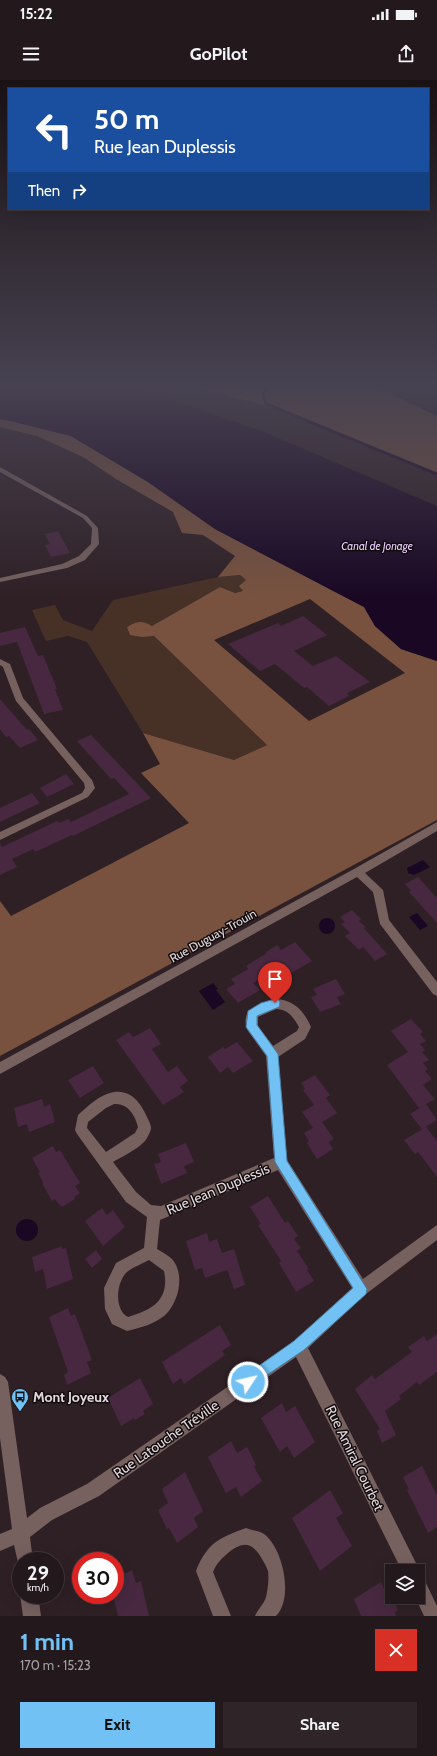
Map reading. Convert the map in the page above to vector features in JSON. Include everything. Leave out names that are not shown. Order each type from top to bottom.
[{"type":"street","points":[[0,468],[85,517],[95,528],[95,544],[82,558],[64,566],[0,580]]},
{"type":"street","points":[[0,662],[7,666],[19,699],[89,782],[90,788],[85,795],[0,836]]},
{"type":"street","name":"Rue Duguay-Trouin","points":[[0,1068],[358,872],[437,826]]},
{"type":"street","points":[[358,872],[378,890],[384,921],[437,991]]},
{"type":"street","name":"Rue Jean Duplessis","points":[[272,1054],[281,1162],[361,1289]]},
{"type":"street","name":"Rue Jean Duplessis","points":[[104,1161],[140,1137],[145,1128],[142,1117],[133,1104],[122,1098],[114,1098],[99,1106],[82,1119],[81,1130],[104,1161],[131,1196],[148,1211],[161,1213],[281,1162]]},
{"type":"street","name":"Rue Jean Duplessis","points":[[150,1252],[154,1212]]},
{"type":"street","name":"Rue Latouche Tréville","points":[[0,1543],[21,1533],[46,1514],[93,1490],[299,1346],[361,1289],[437,1232]]},
{"type":"street","points":[[150,1252],[168,1264],[172,1277],[171,1294],[168,1303],[152,1316],[127,1324],[117,1319],[112,1309],[111,1288],[121,1268],[150,1252]]},
{"type":"street","name":"Rue Amiral Courbet","points":[[299,1346],[408,1564]]},
{"type":"street","points":[[0,1382],[24,1552]]},
{"type":"street","points":[[222,1616],[204,1571],[212,1557],[228,1543],[246,1536],[258,1540],[268,1553],[276,1570],[276,1592],[273,1607],[264,1616]]},
{"type":"street","points":[[425,1599],[434,1616]]},
{"type":"street","points":[[30,1604],[32,1616]]},
{"type":"shaded area","points":[[80,456],[104,456],[148,482],[215,529],[364,607],[375,626],[401,649],[437,661],[437,820],[0,1056],[0,901],[11,916],[189,823],[141,773],[160,764],[143,733],[234,760],[267,745],[154,636],[142,637],[130,635],[127,627],[134,623],[140,622],[152,626],[220,587],[235,593],[243,591],[239,586],[246,580],[240,575],[218,577],[235,556],[203,535],[182,533],[173,512],[116,479]],"holes":[[[310,599],[405,673],[309,721],[214,640]]]},
{"type":"shaded area","points":[[391,456],[437,456],[437,474]]},
{"type":"shaded area","points":[[240,575],[246,580],[244,591],[235,593],[220,587],[152,626],[140,622],[134,623],[127,627],[142,637],[154,636],[267,745],[234,760],[143,733],[87,642],[68,636],[46,641],[32,610],[55,605],[63,620],[92,631],[113,600],[218,577]]},
{"type":"water","name":"Canal de Jonage","points":[[104,456],[320,456],[437,506],[437,661],[401,649],[375,626],[364,607],[215,529],[148,482]]},
{"type":"water","points":[[423,860],[430,867],[414,875],[408,873],[407,868]]},
{"type":"water","points":[[417,913],[428,926],[420,930],[409,917]]},
{"type":"water","points":[[324,918],[330,918],[335,923],[333,932],[330,934],[324,934],[319,929],[319,923]]},
{"type":"water","points":[[213,983],[218,989],[216,990],[225,1002],[213,1010],[199,991]]},
{"type":"water","points":[[23,1219],[31,1219],[38,1226],[38,1234],[31,1241],[23,1241],[16,1234],[16,1226]]},
{"type":"building","points":[[58,531],[70,553],[51,557],[45,545],[50,544],[45,534]]},
{"type":"building","points":[[303,616],[327,635],[294,651],[313,666],[336,656],[370,682],[347,693],[349,696],[329,706],[307,687],[304,688],[275,664],[260,671],[228,644],[278,623],[281,626]]},
{"type":"building","points":[[25,627],[38,656],[43,655],[57,689],[55,689],[63,710],[44,714],[17,642],[0,646],[0,633]]},
{"type":"building","points":[[0,699],[27,730],[29,729],[38,740],[20,748],[9,736],[6,737],[0,729]]},
{"type":"building","points":[[91,735],[151,798],[73,836],[72,835],[35,852],[33,849],[12,859],[17,867],[0,875],[0,843],[2,847],[57,821],[60,823],[68,819],[71,822],[129,794],[114,778],[111,779],[77,741]]},
{"type":"building","points":[[66,774],[74,784],[47,797],[40,788]]},
{"type":"building","points":[[32,793],[40,803],[0,822],[0,808]]},
{"type":"building","points":[[418,877],[437,898],[437,923],[409,892],[411,891],[405,884]]},
{"type":"building","points":[[352,910],[361,919],[359,921],[366,927],[364,928],[387,954],[375,961],[363,947],[359,950],[345,936],[350,933],[341,924],[345,922],[340,917]]},
{"type":"building","points":[[295,942],[312,961],[286,976],[279,967],[253,983],[260,990],[238,1003],[226,989],[235,984],[231,979],[248,969],[246,966],[267,953],[266,952],[277,945],[281,950]]},
{"type":"building","points":[[336,979],[345,994],[337,997],[341,1004],[320,1012],[311,997],[317,995],[313,989]]},
{"type":"building","points":[[411,1019],[423,1032],[420,1034],[426,1041],[420,1044],[425,1050],[422,1052],[429,1060],[423,1063],[428,1069],[425,1071],[432,1079],[423,1085],[435,1099],[419,1108],[387,1065],[408,1052],[391,1031]]},
{"type":"building","points":[[150,1028],[161,1044],[152,1049],[168,1072],[177,1066],[188,1081],[180,1087],[184,1092],[163,1105],[116,1040],[129,1032],[133,1037]]},
{"type":"building","points":[[237,1042],[253,1061],[233,1073],[228,1067],[220,1073],[208,1057],[223,1047],[225,1049]]},
{"type":"building","points":[[93,1066],[104,1083],[80,1098],[68,1080]]},
{"type":"building","points":[[315,1075],[330,1095],[326,1098],[337,1113],[322,1122],[334,1139],[329,1142],[333,1149],[317,1159],[307,1143],[309,1141],[304,1133],[313,1128],[302,1112],[314,1105],[303,1090],[305,1089],[301,1083]]},
{"type":"building","points":[[42,1099],[44,1107],[50,1104],[55,1122],[29,1132],[27,1124],[18,1127],[14,1108]]},
{"type":"building","points":[[426,1104],[437,1120],[422,1129],[410,1114]]},
{"type":"building","points":[[426,1127],[437,1141],[437,1177],[418,1152],[415,1154],[404,1140]]},
{"type":"building","points":[[186,1143],[194,1162],[184,1166],[187,1173],[161,1184],[154,1164],[161,1162],[158,1154]]},
{"type":"building","points":[[53,1146],[56,1152],[60,1150],[80,1183],[75,1186],[80,1193],[74,1197],[75,1199],[62,1207],[55,1199],[52,1201],[43,1185],[38,1173],[40,1172],[32,1158]]},
{"type":"building","points":[[268,1196],[285,1223],[288,1221],[298,1236],[294,1239],[301,1248],[297,1251],[309,1269],[307,1270],[314,1281],[296,1292],[279,1263],[281,1261],[258,1225],[261,1224],[250,1207]]},
{"type":"building","points":[[102,1208],[107,1215],[113,1210],[125,1227],[103,1246],[85,1221]]},
{"type":"building","points":[[207,1233],[209,1242],[217,1239],[222,1253],[234,1249],[245,1285],[234,1289],[227,1270],[205,1278],[202,1268],[195,1270],[186,1241]]},
{"type":"building","points":[[62,1246],[62,1249],[66,1248],[73,1279],[47,1289],[43,1269],[35,1272],[32,1257]]},
{"type":"building","points":[[96,1250],[102,1259],[92,1268],[85,1259]]},
{"type":"building","points":[[68,1308],[71,1316],[75,1314],[92,1360],[87,1362],[91,1373],[67,1385],[64,1375],[68,1372],[49,1317]]},
{"type":"building","points":[[220,1325],[231,1345],[222,1351],[225,1355],[184,1384],[181,1378],[173,1384],[162,1362]]},
{"type":"building","points":[[437,1334],[437,1372],[419,1385],[417,1382],[399,1396],[401,1399],[385,1411],[396,1435],[382,1443],[377,1431],[380,1429],[355,1389],[372,1375],[375,1379],[412,1352],[408,1347],[424,1336],[427,1341]]},
{"type":"building","points":[[140,1378],[153,1404],[143,1411],[145,1414],[135,1420],[134,1418],[121,1426],[108,1398]]},
{"type":"building","points":[[282,1403],[286,1412],[295,1406],[315,1442],[294,1458],[287,1446],[280,1452],[261,1418]]},
{"type":"building","points":[[231,1441],[237,1453],[247,1447],[256,1465],[254,1467],[262,1481],[241,1497],[236,1487],[226,1493],[208,1457]]},
{"type":"building","points":[[422,1466],[437,1496],[437,1527],[428,1533],[407,1490],[409,1489],[403,1477]]},
{"type":"building","points":[[185,1472],[203,1511],[194,1518],[198,1527],[177,1543],[169,1528],[167,1529],[158,1510],[168,1503],[162,1489]]},
{"type":"building","points":[[330,1490],[343,1513],[336,1518],[352,1546],[320,1571],[292,1518]]},
{"type":"building","points":[[132,1570],[136,1583],[141,1581],[149,1616],[118,1616],[115,1604],[124,1604],[124,1574]]},
{"type":"building","points":[[381,1582],[385,1591],[385,1604],[395,1604],[398,1610],[395,1612],[396,1616],[361,1616],[354,1599]]},
{"type":"waterway","points":[[392,456],[437,474]]},
{"type":"place","name":"Mont Joyeux","points":[[20,1412]]},
{"type":"route","points":[[248,1382],[299,1346],[361,1289],[281,1162],[272,1054],[252,1027],[251,1021],[252,1014],[275,1003]]}]
